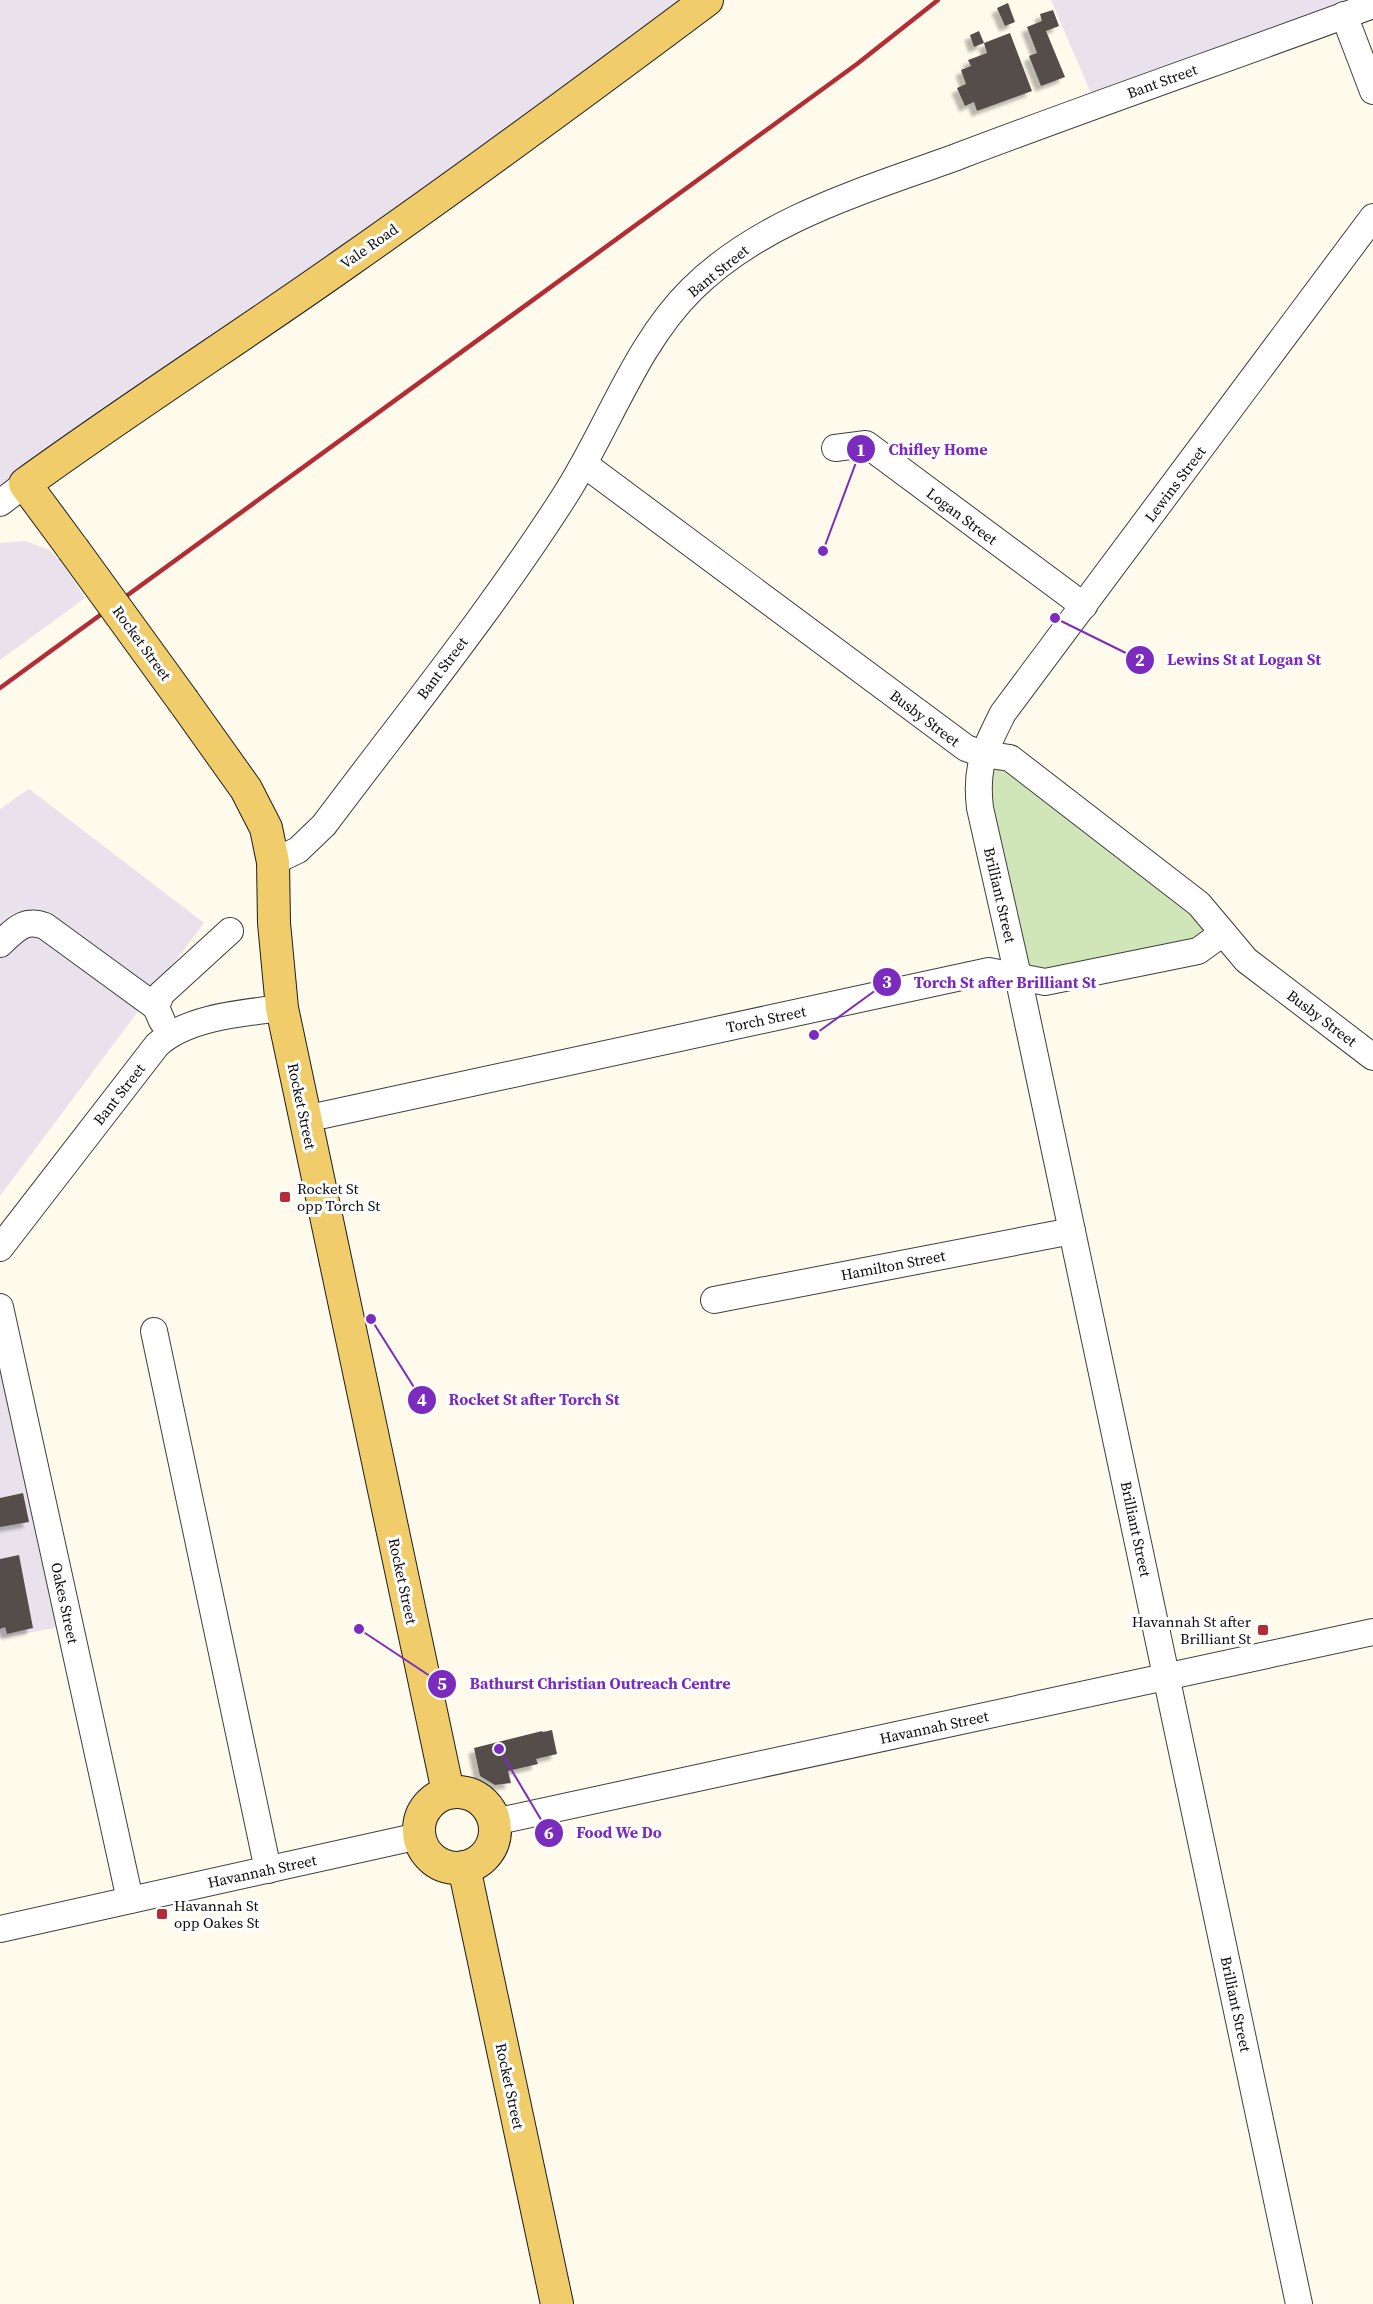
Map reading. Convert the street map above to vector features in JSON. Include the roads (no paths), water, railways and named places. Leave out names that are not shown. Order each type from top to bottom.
[{"type":"main road","name":"Vale Road","points":[[25,483],[347,262],[591,87],[707,0]]},
{"type":"main road","name":"Rocket Street","points":[[25,483],[246,789],[266,828],[273,862],[274,923],[282,1008],[448,1792]]},
{"type":"main road","points":[[448,1792],[472,1795],[482,1801],[490,1810],[494,1822],[495,1834],[492,1845],[485,1856],[464,1868],[452,1868],[430,1858],[419,1836],[418,1825],[422,1813],[428,1804],[448,1792]]},
{"type":"main road","name":"Rocket Street","points":[[464,1868],[557,2304]]},
{"type":"street","name":"Bant Street","points":[[273,862],[298,850],[324,825],[524,559],[584,464],[643,355],[665,321],[692,289],[724,262],[767,233],[831,204],[1373,5]]},
{"type":"street","points":[[1344,15],[1373,91]]},
{"type":"street","name":"Lewins Street","points":[[983,754],[1004,713],[1373,217]]},
{"type":"street","name":"Logan Street","points":[[835,448],[866,444],[1084,606]]},
{"type":"street","name":"Busby Street","points":[[584,464],[966,748],[1010,759],[1199,904],[1246,960],[1373,1057]]},
{"type":"street","points":[[0,502],[25,483]]},
{"type":"street","name":"Brilliant Street","points":[[983,754],[977,789],[980,808],[1018,976],[1299,2304]]},
{"type":"street","points":[[0,944],[20,925],[29,922],[45,926],[156,1007],[168,1035]]},
{"type":"street","points":[[156,1007],[161,994],[230,931]]},
{"type":"street","name":"Torch Street","points":[[305,1119],[989,971],[1046,982],[1198,951],[1223,933]]},
{"type":"street","name":"Bant Street","points":[[2,1239],[157,1045],[168,1035],[221,1016],[282,1008]]},
{"type":"street","name":"Hamilton Street","points":[[714,1300],[1072,1231]]},
{"type":"street","name":"Oakes Street","points":[[0,1307],[130,1900]]},
{"type":"street","points":[[154,1331],[268,1870]]},
{"type":"street","name":"Havannah Street","points":[[494,1822],[1373,1632]]},
{"type":"street","name":"Havannah Street","points":[[0,1929],[419,1836]]},
{"type":"railway","points":[[0,688],[857,64],[938,0]]},
{"type":"place","name":"Chifley Home","points":[[823,551]]},
{"type":"place","name":"Lewins St at Logan St","points":[[1055,618]]},
{"type":"place","name":"Torch St after Brilliant St","points":[[814,1035]]},
{"type":"place","name":"Rocket St opp Torch St","points":[[285,1197]]},
{"type":"place","name":"Rocket St after Torch St","points":[[371,1319]]},
{"type":"place","name":"Bathurst Christian Outreach Centre","points":[[359,1629]]},
{"type":"place","name":"Havannah St after Brilliant St","points":[[1263,1630]]},
{"type":"place","name":"Food We Do","points":[[499,1749]]},
{"type":"place","name":"Havannah St opp Oakes St","points":[[162,1914]]}]
